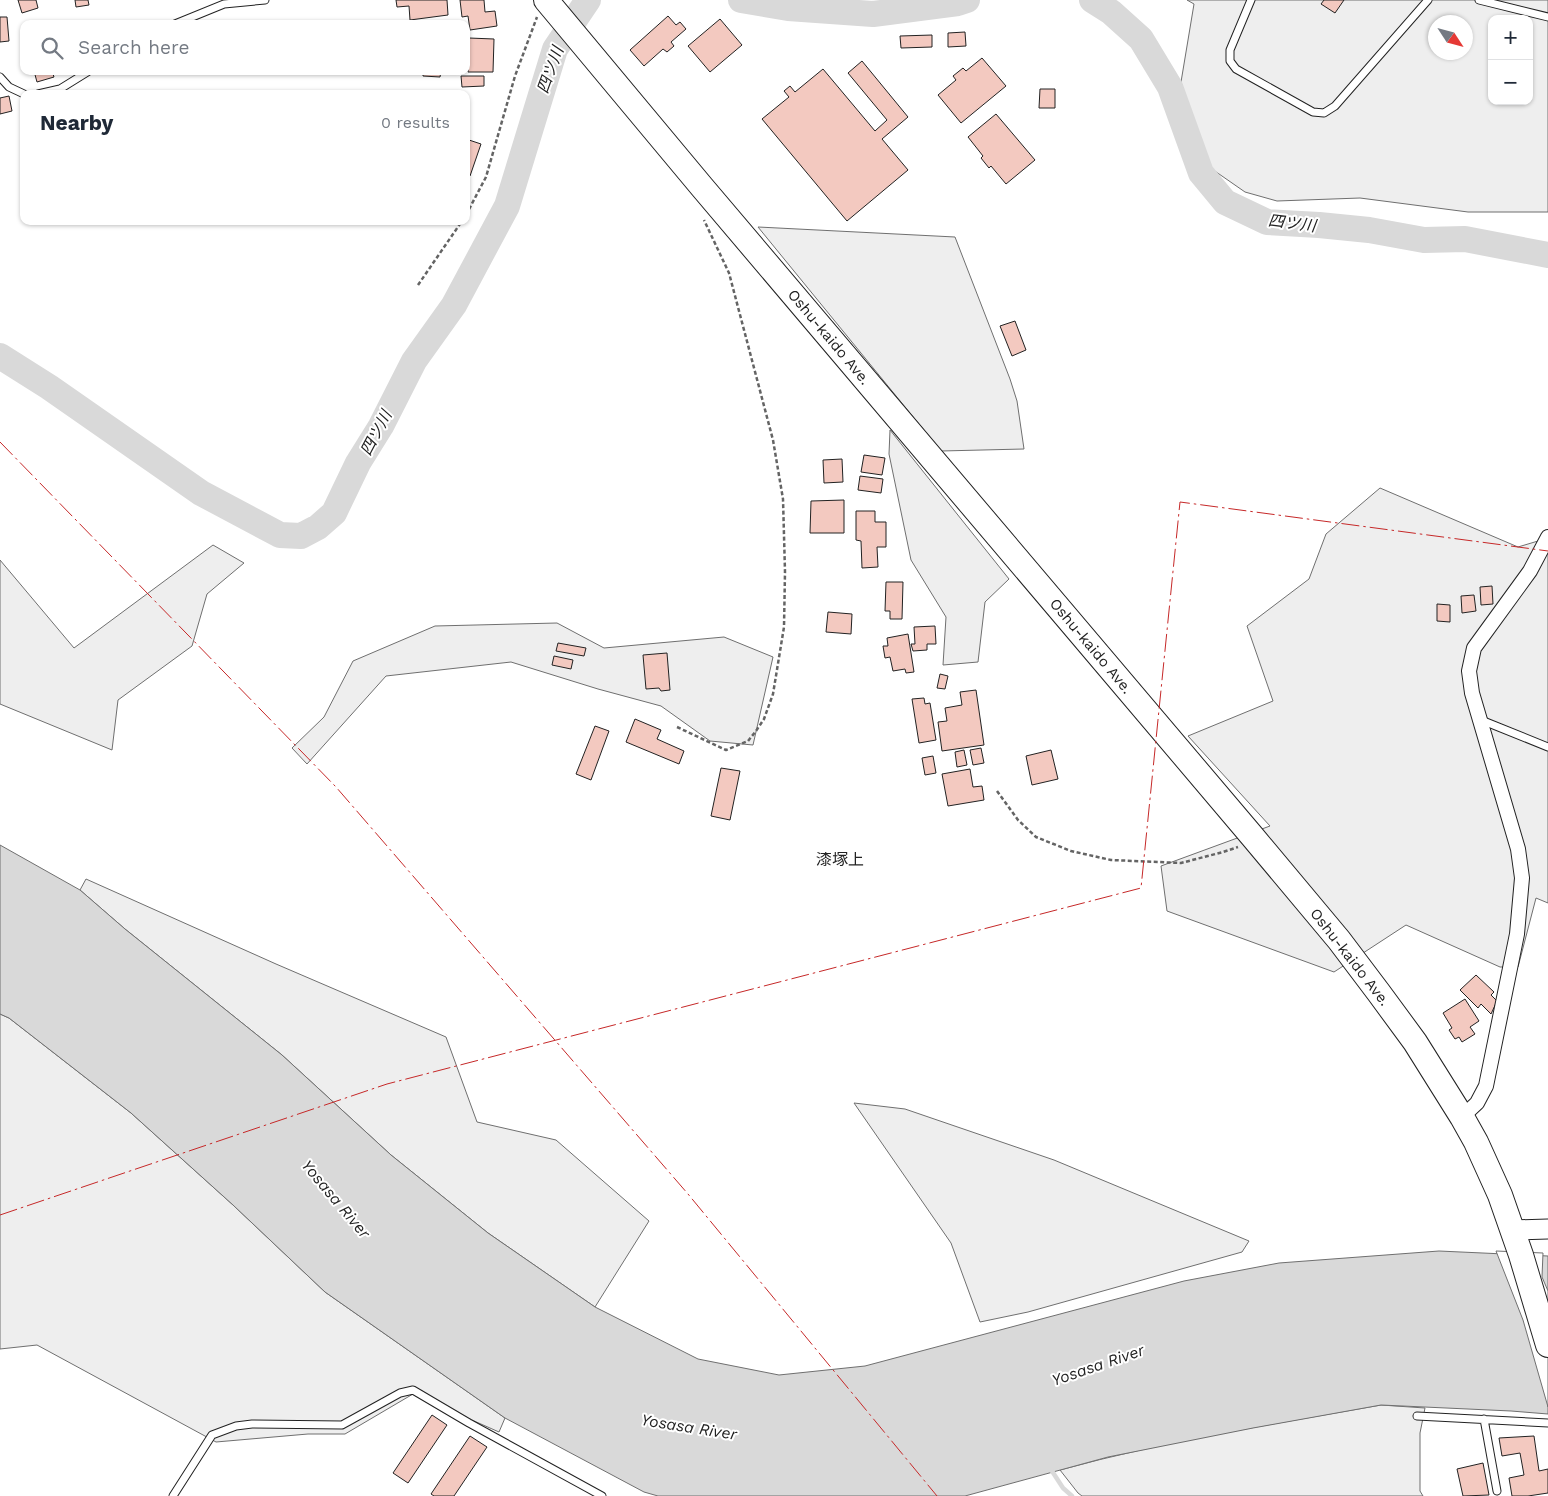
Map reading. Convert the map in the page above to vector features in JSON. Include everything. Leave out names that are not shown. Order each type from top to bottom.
[{"type":"highway","name":"Oshu-kaido Ave.","points":[[549,4],[702,188],[1256,840],[1339,940],[1379,993],[1415,1042],[1476,1142],[1513,1230],[1548,1345]]},
{"type":"street","points":[[1462,1117],[1477,1103],[1486,1086],[1517,934],[1522,878],[1518,849],[1472,693],[1469,671],[1474,648],[1530,571],[1548,537]]},
{"type":"street","points":[[1513,1230],[1548,1229]]},
{"type":"lane","points":[[185,20],[224,4],[265,0]]},
{"type":"lane","points":[[1251,0],[1230,50],[1230,61],[1236,69],[1313,112],[1324,113],[1335,106],[1428,0]]},
{"type":"lane","points":[[1479,0],[1548,18]]},
{"type":"lane","points":[[56,90],[83,75]]},
{"type":"lane","points":[[0,77],[8,87],[20,92]]},
{"type":"lane","points":[[1480,720],[1548,747]]},
{"type":"lane","points":[[173,1496],[212,1435],[236,1426],[252,1424],[342,1425],[400,1393],[413,1390],[602,1496]]},
{"type":"lane","points":[[1417,1416],[1548,1423]]},
{"type":"lane","points":[[1484,1420],[1497,1491]]},
{"type":"path","points":[[470,207],[486,176],[514,76],[535,21],[549,4]]},
{"type":"path","points":[[677,727],[726,750],[748,740],[764,719],[773,694],[784,627],[786,572],[783,499],[773,440],[729,273],[702,217]]},
{"type":"path","points":[[418,285],[459,225]]},
{"type":"path","points":[[997,791],[1018,820],[1036,837],[1071,850],[1111,860],[1181,863],[1223,852],[1256,840]]},
{"type":"shaded area","points":[[1187,0],[1548,0],[1548,212],[1468,212],[1360,198],[1277,201],[1245,192],[1209,167],[1181,82],[1194,4]]},
{"type":"shaded area","points":[[758,227],[955,237],[1010,379],[1017,401],[1024,449],[941,451]]},
{"type":"shaded area","points":[[890,430],[1009,579],[985,602],[978,662],[943,665],[946,617],[911,560],[889,454]]},
{"type":"shaded area","points":[[1380,488],[1518,547],[1548,538],[1548,903],[1536,898],[1518,967],[1500,967],[1406,925],[1334,972],[1167,911],[1161,866],[1270,826],[1188,736],[1273,701],[1247,626],[1309,579],[1326,534]]},
{"type":"shaded area","points":[[213,545],[244,563],[207,594],[192,646],[118,700],[112,750],[0,704],[0,560],[74,648]]},
{"type":"shaded area","points":[[557,623],[604,648],[724,637],[773,657],[753,745],[710,741],[661,706],[511,662],[386,676],[307,764],[292,748],[324,717],[353,661],[435,626]]},
{"type":"shaded area","points":[[86,879],[446,1037],[477,1122],[556,1140],[649,1221],[595,1307],[488,1233],[391,1155],[282,1055],[125,929],[80,890]]},
{"type":"shaded area","points":[[0,1014],[9,1018],[131,1113],[233,1205],[325,1292],[505,1418],[499,1432],[413,1394],[345,1434],[308,1434],[216,1442],[37,1345],[0,1349]]},
{"type":"shaded area","points":[[854,1103],[905,1109],[1054,1160],[1249,1241],[1242,1252],[1028,1312],[980,1322],[951,1243]]},
{"type":"shaded area","points":[[1381,1405],[1425,1408],[1420,1433],[1420,1491],[1423,1496],[1082,1496],[1060,1470],[1139,1450]]},
{"type":"water","name":"Yosasa River","points":[[0,845],[80,890],[125,929],[282,1055],[391,1155],[488,1233],[595,1307],[698,1359],[779,1375],[865,1366],[1184,1281],[1279,1263],[1439,1251],[1548,1256],[1548,1414],[1381,1405],[1108,1457],[965,1496],[658,1496],[644,1492],[505,1418],[325,1292],[233,1205],[131,1113],[9,1018],[0,1014]]},
{"type":"pier","points":[[1496,1251],[1543,1253],[1542,1277],[1548,1291],[1548,1407],[1523,1320]]},
{"type":"building","points":[[18,0],[36,0],[38,8],[22,13]]},
{"type":"building","points":[[75,0],[88,0],[89,5],[76,7]]},
{"type":"building","points":[[396,0],[447,0],[448,15],[410,20],[409,6],[397,7]]},
{"type":"building","points":[[460,0],[484,0],[485,12],[495,11],[497,26],[470,30],[468,16],[462,17]]},
{"type":"building","points":[[1324,0],[1344,0],[1335,13],[1321,4]]},
{"type":"building","points":[[668,16],[676,25],[680,22],[686,29],[671,42],[674,46],[667,52],[663,49],[644,66],[630,50]]},
{"type":"building","points":[[0,17],[7,17],[9,41],[0,42]]},
{"type":"building","points":[[720,19],[742,45],[710,72],[688,46]]},
{"type":"building","points":[[965,32],[966,46],[948,47],[948,33]]},
{"type":"building","points":[[932,35],[932,47],[901,48],[900,36]]},
{"type":"building","points":[[470,38],[494,39],[493,72],[470,72]]},
{"type":"building","points":[[982,58],[1006,86],[961,123],[938,95],[956,80],[953,76],[963,68],[966,71]]},
{"type":"building","points":[[862,61],[908,117],[882,139],[908,170],[847,221],[762,119],[789,97],[784,91],[790,86],[795,92],[823,69],[875,131],[887,120],[848,73]]},
{"type":"building","points":[[35,75],[53,75],[54,77],[37,82]]},
{"type":"building","points":[[423,75],[440,75],[440,77]]},
{"type":"building","points":[[461,76],[484,76],[484,86],[462,87]]},
{"type":"building","points":[[1040,89],[1055,89],[1055,108],[1039,108]]},
{"type":"building","points":[[9,96],[12,111],[0,114],[0,98]]},
{"type":"building","points":[[996,114],[1035,160],[1006,184],[991,166],[989,168],[981,158],[983,156],[968,137]]},
{"type":"building","points":[[470,140],[481,144],[470,176]]},
{"type":"building","points":[[1015,321],[1026,350],[1012,356],[1000,326]]},
{"type":"building","points":[[864,455],[885,458],[882,475],[861,472]]},
{"type":"building","points":[[842,459],[843,482],[824,483],[823,460]]},
{"type":"building","points":[[860,476],[883,479],[881,493],[858,490]]},
{"type":"building","points":[[844,500],[844,533],[810,533],[811,501]]},
{"type":"building","points":[[856,511],[875,511],[875,522],[886,522],[886,547],[877,547],[878,567],[862,568],[861,541],[856,540]]},
{"type":"building","points":[[886,582],[903,582],[902,619],[890,619],[890,611],[885,611]]},
{"type":"building","points":[[1492,586],[1493,604],[1481,605],[1480,587]]},
{"type":"building","points":[[1474,595],[1476,611],[1462,613],[1461,596]]},
{"type":"building","points":[[1437,604],[1450,605],[1450,622],[1437,621]]},
{"type":"building","points":[[828,612],[852,614],[851,634],[826,632]]},
{"type":"building","points":[[935,626],[936,644],[927,644],[927,650],[913,651],[911,644],[915,644],[914,627]]},
{"type":"building","points":[[908,634],[914,672],[906,673],[905,669],[893,671],[890,657],[885,658],[883,646],[888,646],[887,638]]},
{"type":"building","points":[[558,643],[586,648],[584,656],[556,651]]},
{"type":"building","points":[[667,653],[670,690],[661,691],[659,688],[646,689],[643,655]]},
{"type":"building","points":[[554,656],[573,660],[571,669],[552,665]]},
{"type":"building","points":[[940,674],[948,676],[945,689],[937,688]]},
{"type":"building","points":[[976,690],[984,745],[942,751],[938,722],[947,721],[945,708],[962,705],[960,692]]},
{"type":"building","points":[[924,698],[925,704],[930,703],[936,740],[919,743],[912,699]]},
{"type":"building","points":[[635,719],[661,730],[657,739],[684,751],[679,764],[626,742]]},
{"type":"building","points":[[595,726],[609,731],[591,780],[576,774]]},
{"type":"building","points":[[981,748],[984,763],[973,765],[970,750]]},
{"type":"building","points":[[964,750],[967,765],[957,767],[955,752]]},
{"type":"building","points":[[1051,750],[1058,779],[1032,785],[1026,756]]},
{"type":"building","points":[[933,756],[936,773],[925,775],[922,758]]},
{"type":"building","points":[[721,768],[740,771],[730,820],[711,816]]},
{"type":"building","points":[[970,769],[973,787],[982,786],[984,800],[948,806],[942,774]]},
{"type":"building","points":[[1476,975],[1494,992],[1491,995],[1497,1001],[1491,1014],[1481,1004],[1478,1008],[1460,990]]},
{"type":"building","points":[[1465,999],[1479,1021],[1470,1027],[1475,1034],[1462,1042],[1459,1037],[1455,1039],[1449,1030],[1452,1028],[1443,1013]]},
{"type":"building","points":[[432,1415],[447,1425],[408,1483],[393,1473]]},
{"type":"building","points":[[470,1436],[487,1447],[454,1496],[434,1496],[431,1494]]},
{"type":"building","points":[[1534,1436],[1539,1471],[1548,1469],[1548,1493],[1512,1496],[1509,1478],[1524,1475],[1520,1453],[1502,1456],[1499,1438]]},
{"type":"building","points":[[1483,1463],[1489,1495],[1463,1496],[1457,1469]]},
{"type":"waterway","name":"四ツ川","points":[[0,356],[49,387],[201,493],[280,535],[301,536],[318,527],[334,513],[358,463],[381,426],[414,361],[454,305],[507,206],[555,49],[588,0]]},
{"type":"waterway","name":"四ツ川","points":[[741,0],[788,8],[873,14],[958,3],[967,0]]},
{"type":"waterway","name":"四ツ川","points":[[1092,0],[1111,12],[1141,39],[1170,87],[1201,173],[1225,202],[1267,222],[1369,230],[1424,240],[1465,239],[1548,255]]},
{"type":"waterway","points":[[1050,1468],[1063,1488],[1072,1496]]},
{"type":"power","points":[[0,442],[336,787],[688,1194],[937,1496]]},
{"type":"power","points":[[0,1215],[387,1084],[1141,888],[1180,502],[1548,551]]},
{"type":"district","name":"漆塚上","points":[[840,859]]}]
